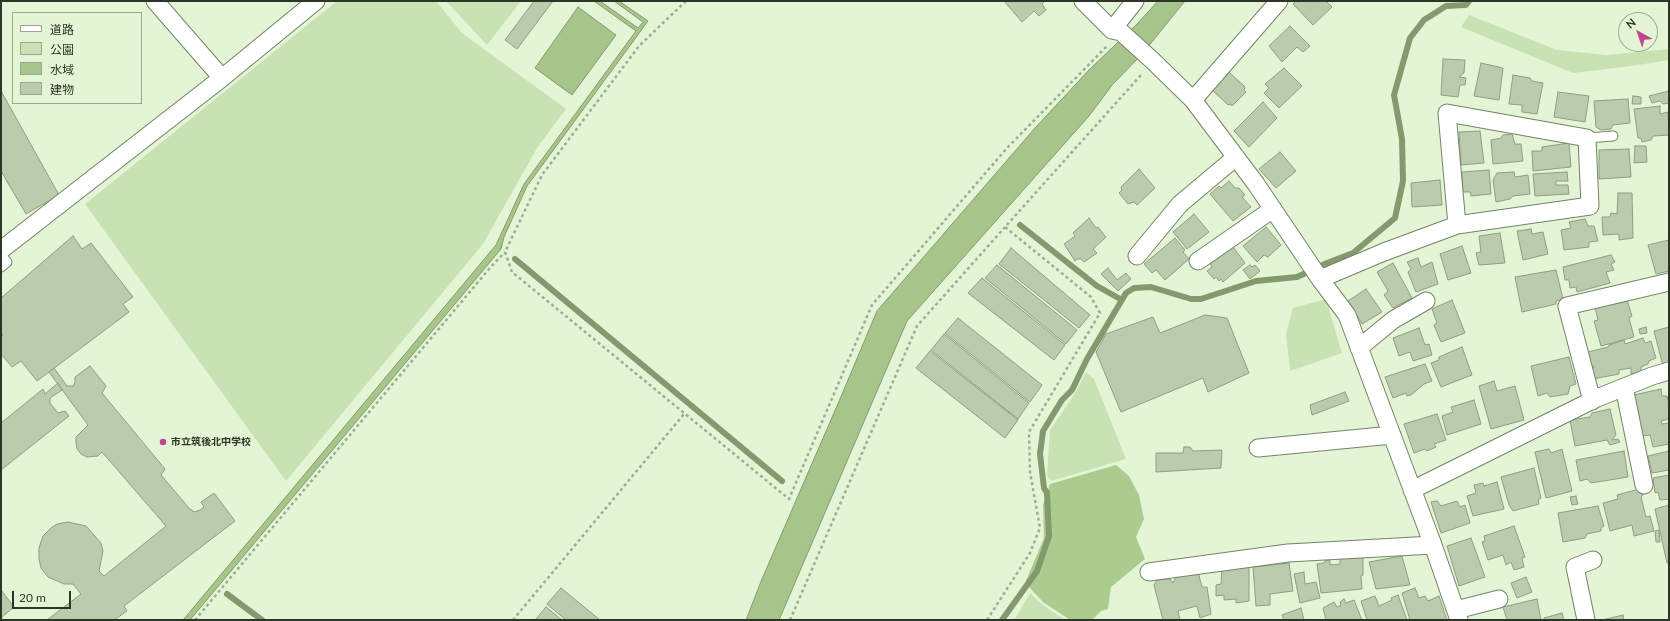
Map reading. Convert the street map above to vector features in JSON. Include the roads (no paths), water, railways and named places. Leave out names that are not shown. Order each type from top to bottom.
[{"type":"street","points":[[155,1],[222,78]]},
{"type":"street","points":[[1,250],[222,78],[316,1]]},
{"type":"street","points":[[1083,1],[1154,61],[1193,100],[1236,157],[1346,315],[1458,615],[1499,599]]},
{"type":"street","points":[[1117,31],[1136,1]]},
{"type":"street","points":[[1193,100],[1279,1]]},
{"type":"street","points":[[1320,279],[1384,252],[1457,225],[1590,206],[1586,138],[1447,113],[1457,225]]},
{"type":"street","points":[[1137,256],[1180,204],[1236,157]]},
{"type":"street","points":[[1198,261],[1273,209]]},
{"type":"street","points":[[1592,401],[1567,306],[1669,282]]},
{"type":"street","points":[[1359,348],[1393,320],[1426,301]]},
{"type":"street","points":[[1412,490],[1592,401],[1652,376],[1669,371]]},
{"type":"street","points":[[1624,387],[1644,485]]},
{"type":"street","points":[[1258,448],[1392,435]]},
{"type":"street","points":[[1149,572],[1288,553],[1433,545]]},
{"type":"street","points":[[1586,620],[1575,567],[1593,560]]},
{"type":"lane","points":[[1586,138],[1613,136]]},
{"type":"lane","points":[[1,255],[7,262],[1,267]]},
{"type":"water","points":[[594,1],[600,1],[638,28],[643,22],[614,1],[619,1],[648,21],[527,186],[504,237],[501,249],[190,620],[183,620],[496,245],[524,184],[636,31]]},
{"type":"water","points":[[1158,1],[1185,1],[1143,53],[1113,84],[1089,116],[907,321],[779,620],[746,620],[762,579],[877,311],[1035,128],[1089,70],[1138,23]]},
{"type":"water","points":[[578,7],[616,35],[572,95],[535,68]]},
{"type":"waterway","points":[[1002,620],[1037,571],[1049,536],[1047,493],[1044,488],[1040,454],[1043,431],[1062,400],[1072,390],[1087,359],[1126,293],[1134,288],[1151,287],[1191,299],[1201,299],[1256,281],[1297,277],[1353,253],[1395,218],[1403,181],[1402,139],[1394,95],[1410,38],[1424,20],[1446,6],[1466,5],[1469,1]]},
{"type":"waterway","points":[[1020,225],[1097,286],[1122,300]]},
{"type":"waterway","points":[[515,259],[782,481]]},
{"type":"waterway","points":[[227,594],[262,620]]},
{"type":"place","name":"市立筑後北中学校","points":[[163,442]]}]
